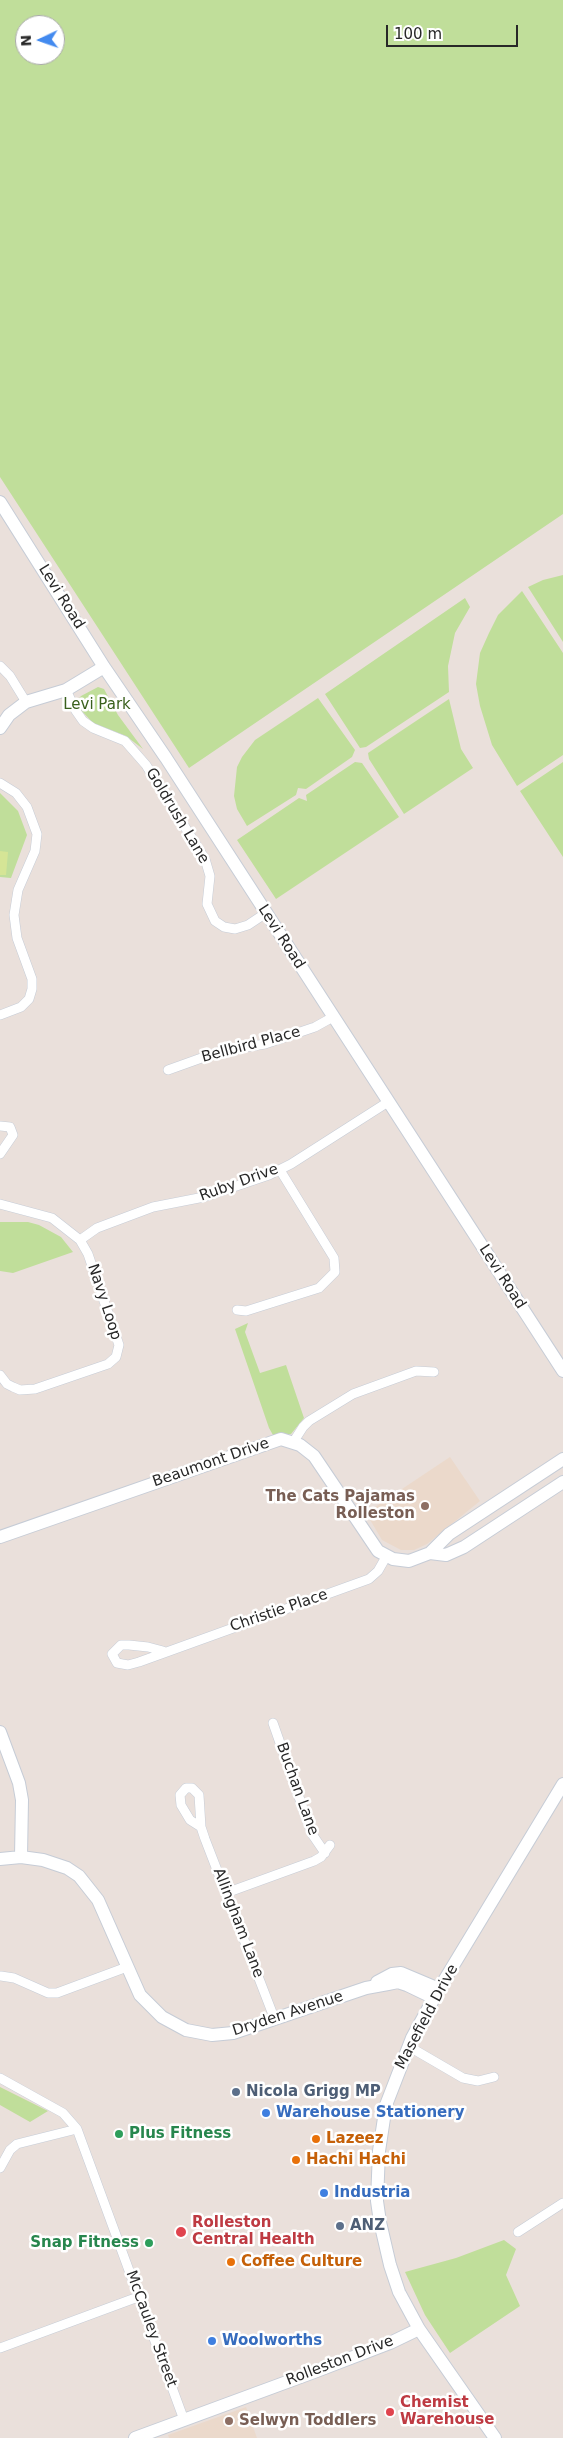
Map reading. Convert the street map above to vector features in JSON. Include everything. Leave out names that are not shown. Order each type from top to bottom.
[{"type":"main road","name":"Levi Road","points":[[0,502],[104,667],[563,1371]]},
{"type":"main road","points":[[0,728],[9,715],[26,702],[66,690],[104,667]]},
{"type":"main road","name":"Beaumont Drive","points":[[0,1537],[274,1440],[281,1439],[294,1442]]},
{"type":"main road","points":[[294,1442],[314,1456],[370,1541],[386,1557],[409,1560],[430,1553],[446,1554],[454,1552],[563,1482]]},
{"type":"main road","points":[[430,1553],[449,1534],[563,1459]]},
{"type":"main road","points":[[510,1494],[520,1510]]},
{"type":"main road","points":[[0,1732],[19,1784],[22,1800],[20,1857]]},
{"type":"main road","name":"Masefield Drive","points":[[419,2329],[399,2292],[390,2266],[377,2201],[379,2151],[386,2105],[408,2046],[436,1994],[563,1784]]},
{"type":"main road","name":"Dryden Avenue","points":[[0,1859],[20,1857],[67,1868],[79,1876],[98,1900],[137,1989],[149,2005],[168,2021],[186,2030],[204,2034],[227,2034],[275,2020],[366,1988],[392,1974],[402,1973],[436,1994]]},
{"type":"main road","points":[[419,2329],[494,2438]]},
{"type":"main road","name":"Rolleston Drive","points":[[135,2438],[314,2372],[419,2329]]},
{"type":"street","points":[[0,666],[10,676],[26,702]]},
{"type":"street","name":"Goldrush Lane","points":[[66,690],[83,721],[93,728],[125,742],[146,765],[205,858],[210,876],[207,904],[215,920],[224,927],[235,929],[248,925],[266,914]]},
{"type":"street","points":[[0,783],[16,793],[27,807],[37,834],[35,851],[18,890],[14,915],[17,938],[32,979],[32,989],[29,999],[21,1007],[0,1015]]},
{"type":"street","name":"Bellbird Place","points":[[168,1070],[222,1052],[265,1044],[315,1027],[333,1017]]},
{"type":"street","name":"Ruby Drive","points":[[80,1240],[97,1228],[153,1207],[204,1198],[280,1170],[388,1102]]},
{"type":"street","points":[[0,1126],[10,1127],[13,1135],[0,1154]]},
{"type":"street","points":[[237,1310],[246,1311],[319,1288],[335,1272],[334,1258],[280,1170]]},
{"type":"street","name":"Navy Loop","points":[[0,1204],[52,1218],[80,1240],[88,1254],[118,1339],[119,1352],[108,1364],[35,1389],[20,1390],[7,1384],[0,1375]]},
{"type":"street","points":[[294,1442],[309,1421],[353,1394],[416,1371],[434,1372]]},
{"type":"street","name":"Christie Place","points":[[163,1652],[148,1647],[121,1645],[112,1654],[117,1663],[128,1665],[370,1579],[378,1571],[386,1557]]},
{"type":"street","name":"Buchan Lane","points":[[226,1893],[314,1861],[328,1849],[312,1834],[272,1722]]},
{"type":"street","name":"Allingham Lane","points":[[201,1827],[275,2020]]},
{"type":"street","points":[[1,1976],[14,1978],[48,1993],[57,1993],[127,1968]]},
{"type":"street","points":[[408,2046],[462,2078],[478,2081],[494,2077]]},
{"type":"street","name":"McCauley Street","points":[[0,2078],[63,2113],[76,2129],[184,2420]]},
{"type":"street","points":[[0,2168],[10,2150],[17,2144],[76,2129]]},
{"type":"street","points":[[518,2232],[563,2203]]},
{"type":"street","points":[[0,2348],[138,2296]]},
{"type":"shaded area","name":"The Cats Pajamas Rolleston","points":[[450,1457],[480,1501],[427,1544],[414,1550],[401,1550],[382,1540],[366,1513]]},
{"type":"shaded area","name":"Selwyn Toddlers","points":[[246,2407],[257,2438],[169,2438],[168,2435]]},
{"type":"green space","points":[[0,0],[563,0],[563,514],[189,768],[0,477]]},
{"type":"green space","points":[[563,575],[563,642],[528,587],[543,580]]},
{"type":"green space","points":[[522,591],[563,653],[563,755],[517,786],[492,745],[480,706],[476,684],[480,653],[489,633],[498,615]]},
{"type":"green space","points":[[465,598],[470,607],[455,633],[448,666],[449,692],[366,747],[360,748],[325,694]]},
{"type":"green space","name":"Levi Park","points":[[98,687],[104,689],[118,715],[143,749],[126,736],[93,723],[80,709],[76,702],[81,696]]},
{"type":"green space","points":[[318,698],[355,750],[352,757],[306,789],[298,788],[296,795],[247,826],[237,809],[234,796],[237,767],[242,757],[255,740]]},
{"type":"green space","points":[[449,699],[461,749],[473,768],[404,814],[369,759],[368,753]]},
{"type":"green space","points":[[355,762],[362,763],[399,817],[276,899],[237,840],[299,798],[307,801],[306,795]]},
{"type":"green space","points":[[563,762],[563,857],[520,791]]},
{"type":"green space","points":[[0,793],[18,811],[27,835],[11,878],[0,877]]},
{"type":"green space","points":[[0,851],[8,852],[6,875],[0,875]]},
{"type":"green space","points":[[0,1222],[28,1222],[39,1225],[61,1237],[73,1252],[13,1273],[0,1271]]},
{"type":"green space","points":[[248,1323],[245,1332],[260,1373],[286,1365],[304,1418],[291,1434],[273,1435],[269,1428],[235,1329]]},
{"type":"green space","points":[[0,2087],[48,2111],[30,2122],[0,2105]]},
{"type":"green space","points":[[504,2240],[516,2249],[506,2275],[520,2306],[450,2353],[425,2315],[405,2272],[456,2258]]},
{"type":"place","name":"The Cats Pajamas Rolleston","points":[[425,1506]]},
{"type":"place","name":"Nicola Grigg MP","points":[[236,2092]]},
{"type":"place","name":"Warehouse Stationery","points":[[266,2113]]},
{"type":"place","name":"Plus Fitness","points":[[119,2134]]},
{"type":"place","name":"Lazeez","points":[[316,2139]]},
{"type":"place","name":"Hachi Hachi","points":[[296,2160]]},
{"type":"place","name":"Industria","points":[[324,2193]]},
{"type":"place","name":"ANZ","points":[[340,2226]]},
{"type":"place","name":"Rolleston Central Health","points":[[181,2232]]},
{"type":"place","name":"Snap Fitness","points":[[149,2243]]},
{"type":"place","name":"Coffee Culture","points":[[231,2262]]},
{"type":"place","name":"Woolworths","points":[[212,2341]]},
{"type":"place","name":"Chemist Warehouse","points":[[390,2412]]},
{"type":"place","name":"Selwyn Toddlers","points":[[229,2421]]}]
